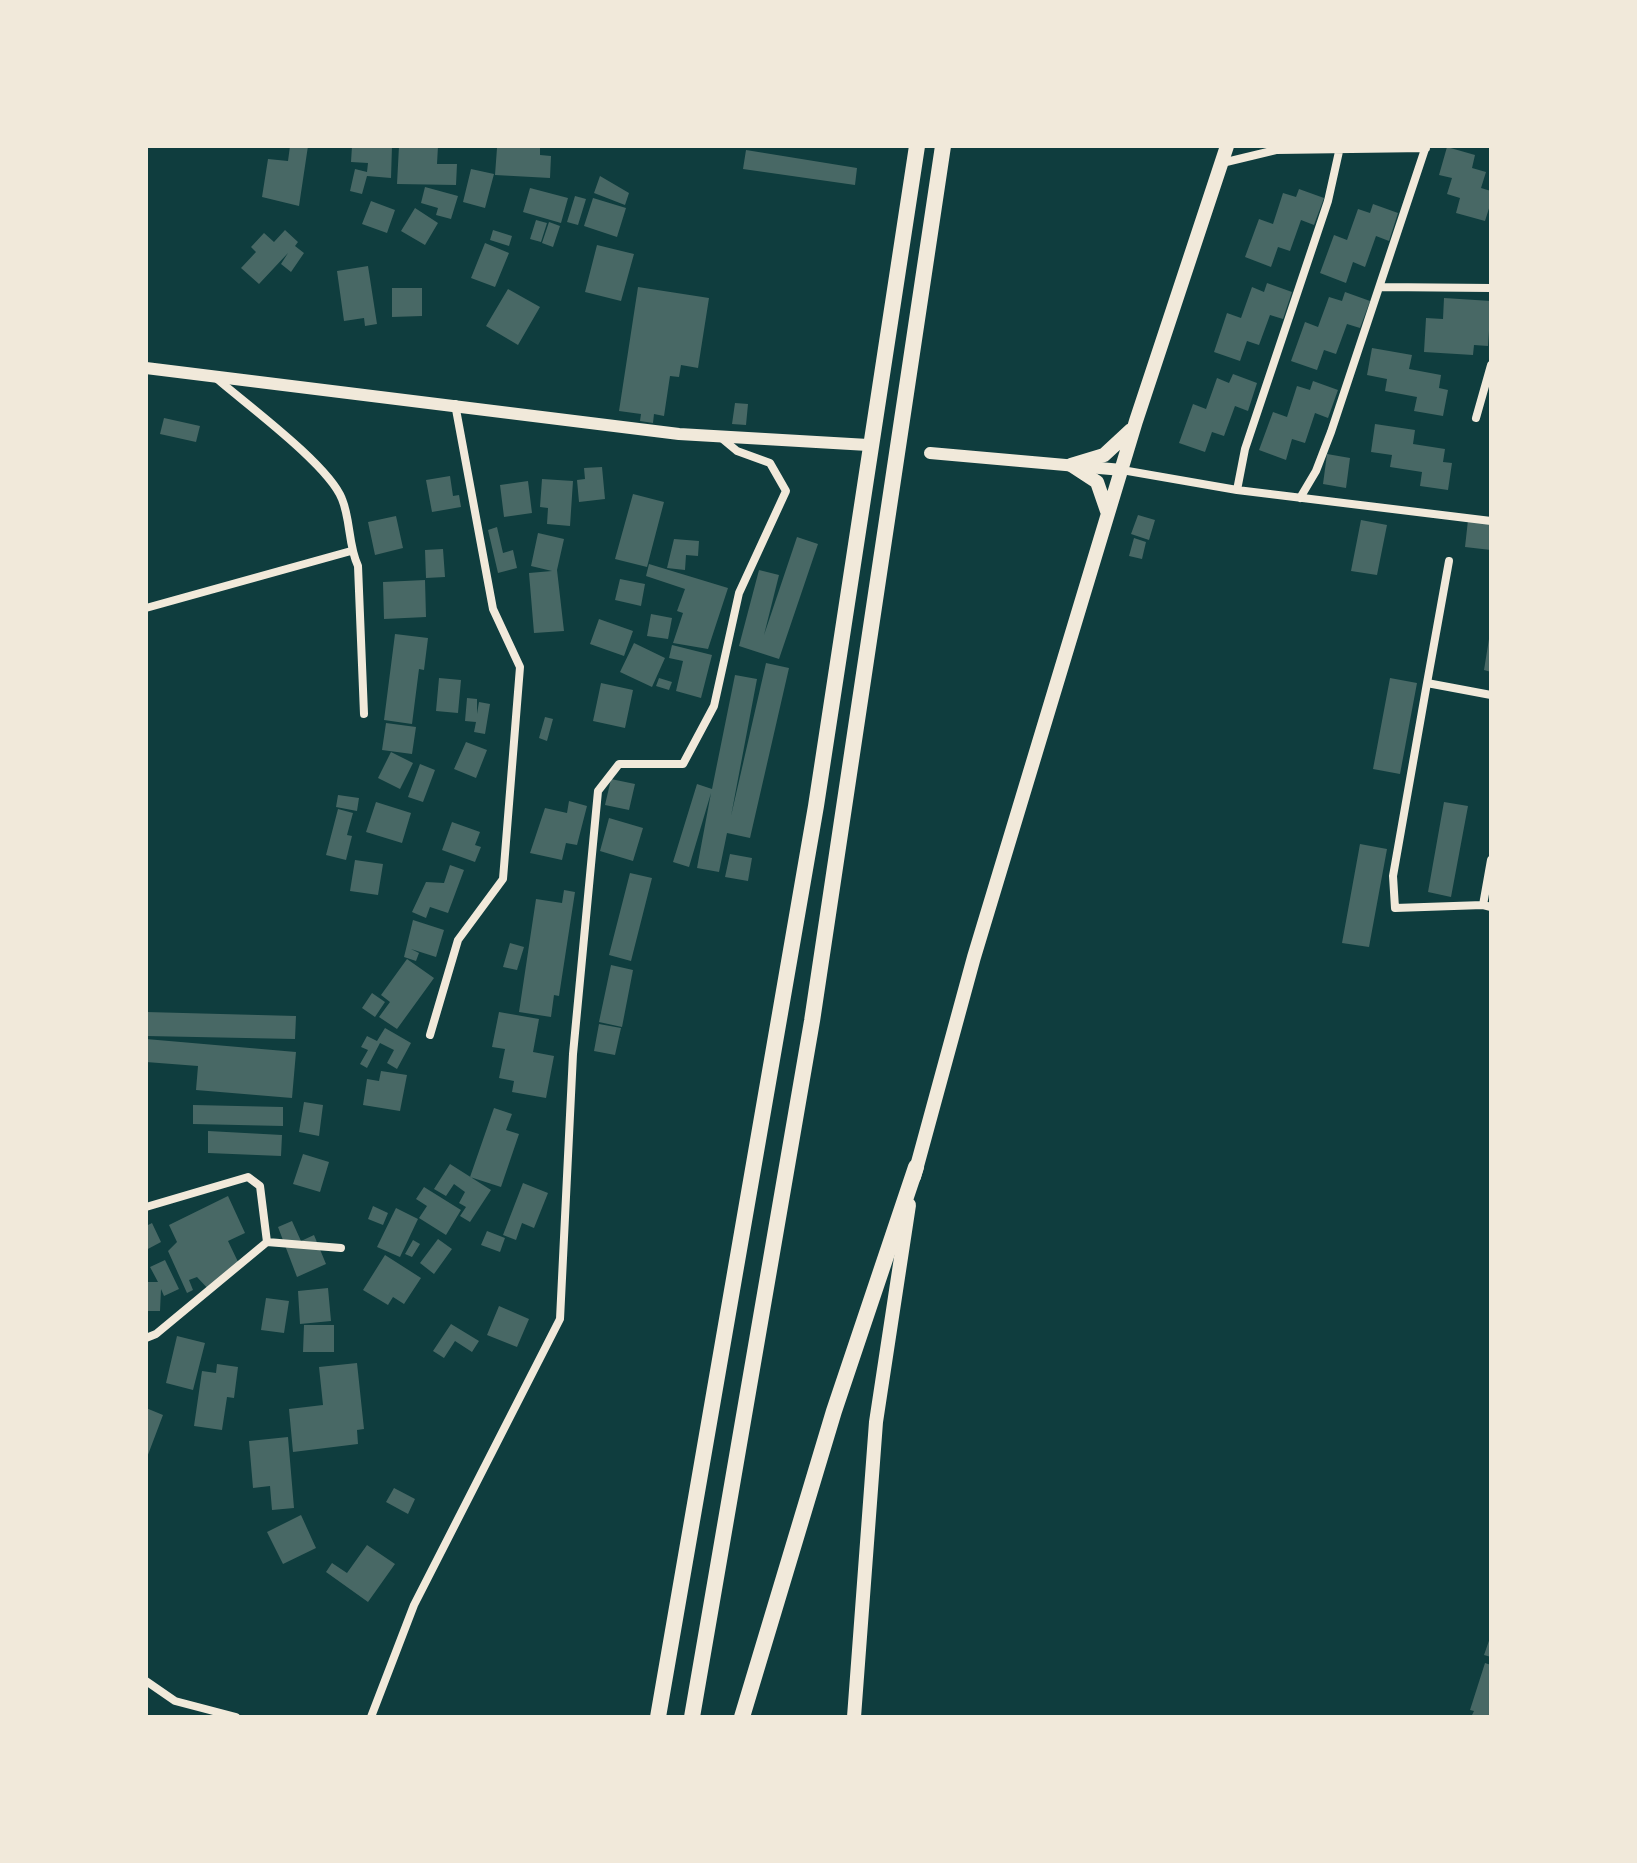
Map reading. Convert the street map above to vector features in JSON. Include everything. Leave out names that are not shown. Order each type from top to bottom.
[{"type":"highway","points":[[658,1715],[816,806],[917,146]]},
{"type":"highway","points":[[692,1717],[812,1021],[943,146]]},
{"type":"highway","points":[[742,1717],[834,1411],[916,1167]]},
{"type":"main road","points":[[854,1717],[876,1422],[896,1272],[916,1167],[974,957],[1136,421],[1227,146]]},
{"type":"main road","points":[[146,368],[718,436],[868,445]]},
{"type":"main road","points":[[1071,465],[1104,455],[1123,440],[1136,421]]},
{"type":"main road","points":[[930,453],[1122,470]]},
{"type":"main road","points":[[1071,465],[1090,475],[1103,491],[1107,522]]},
{"type":"street","points":[[1237,490],[1245,449],[1328,201],[1340,147]]},
{"type":"street","points":[[1221,163],[1276,150],[1426,147],[1331,432],[1316,471],[1300,498]]},
{"type":"street","points":[[1380,287],[1491,288]]},
{"type":"street","points":[[1476,418],[1491,365]]},
{"type":"street","points":[[212,374],[327,475],[342,499],[351,551],[358,566],[364,714]]},
{"type":"street","points":[[430,1035],[458,940],[503,879],[520,667],[493,609],[455,403]]},
{"type":"street","points":[[371,1717],[414,1605],[560,1319],[573,1054],[598,791],[619,764],[683,764],[714,706],[739,593],[786,491],[770,463],[737,451],[718,436]]},
{"type":"street","points":[[1122,470],[1237,490],[1491,521]]},
{"type":"street","points":[[146,608],[351,551]]},
{"type":"street","points":[[1449,561],[1393,876],[1395,908],[1487,906],[1491,860]]},
{"type":"street","points":[[1427,683],[1491,695]]},
{"type":"street","points":[[146,1207],[248,1177],[260,1186],[267,1242]]},
{"type":"street","points":[[146,1338],[267,1242],[341,1248]]},
{"type":"street","points":[[146,1681],[175,1701],[236,1717]]},
{"type":"building","points":[[290,146],[308,146],[299,206],[262,197],[268,159],[288,161]]},
{"type":"building","points":[[352,146],[392,146],[391,178],[367,176],[362,194],[350,191],[355,169],[367,172],[368,163],[351,162]]},
{"type":"building","points":[[399,146],[438,146],[437,164],[457,164],[456,185],[397,184]]},
{"type":"building","points":[[540,146],[540,155],[551,156],[550,178],[495,175],[497,148]]},
{"type":"building","points":[[1447,147],[1475,155],[1472,168],[1486,172],[1481,188],[1491,191],[1491,202],[1485,221],[1456,213],[1460,198],[1447,194],[1452,178],[1439,175]]},
{"type":"building","points":[[746,150],[857,168],[855,185],[743,169]]},
{"type":"building","points":[[471,169],[494,174],[485,208],[463,202]]},
{"type":"building","points":[[600,176],[629,193],[625,205],[594,193]]},
{"type":"building","points":[[425,187],[458,196],[451,219],[436,215],[438,208],[421,203]]},
{"type":"building","points":[[530,188],[568,198],[561,223],[523,212]]},
{"type":"building","points":[[1299,189],[1324,198],[1314,225],[1301,220],[1290,251],[1278,247],[1271,267],[1245,257],[1259,219],[1273,224],[1283,193],[1296,197]]},
{"type":"building","points":[[575,196],[586,199],[578,225],[567,222]]},
{"type":"building","points":[[593,198],[626,208],[617,237],[584,226]]},
{"type":"building","points":[[371,201],[395,210],[387,233],[362,224]]},
{"type":"building","points":[[1373,204],[1398,213],[1389,241],[1376,236],[1365,267],[1353,262],[1346,283],[1320,273],[1334,235],[1347,240],[1358,209],[1370,213]]},
{"type":"building","points":[[415,208],[438,223],[425,245],[401,231]]},
{"type":"building","points":[[536,220],[547,223],[541,242],[530,239]]},
{"type":"building","points":[[549,222],[560,226],[553,247],[542,243]]},
{"type":"building","points":[[285,230],[298,242],[295,246],[304,253],[291,272],[281,264],[288,253],[259,284],[241,268],[256,252],[251,247],[264,233],[274,242]]},
{"type":"building","points":[[493,230],[512,236],[509,246],[490,240]]},
{"type":"building","points":[[485,243],[509,253],[495,287],[471,278]]},
{"type":"building","points":[[597,245],[634,254],[621,301],[585,292]]},
{"type":"building","points":[[368,266],[377,324],[365,326],[364,318],[344,321],[337,271]]},
{"type":"building","points":[[1267,283],[1292,292],[1283,319],[1270,315],[1259,345],[1247,341],[1240,361],[1214,352],[1227,313],[1241,318],[1252,287],[1264,292]]},
{"type":"building","points":[[638,287],[709,298],[698,368],[681,365],[679,377],[670,376],[664,416],[654,414],[653,423],[640,421],[641,414],[619,411]]},
{"type":"building","points":[[392,288],[422,288],[422,316],[392,317]]},
{"type":"building","points":[[508,289],[540,307],[518,345],[486,326]]},
{"type":"building","points":[[1345,292],[1370,301],[1360,328],[1347,324],[1336,354],[1324,350],[1317,370],[1291,361],[1305,322],[1318,327],[1329,297],[1342,301]]},
{"type":"building","points":[[1444,298],[1491,301],[1488,346],[1474,345],[1473,355],[1424,352],[1426,318],[1443,319]]},
{"type":"building","points":[[1372,348],[1412,355],[1409,369],[1441,375],[1439,388],[1448,390],[1443,416],[1414,411],[1417,397],[1385,391],[1387,379],[1367,375]]},
{"type":"building","points":[[1233,374],[1257,383],[1248,411],[1235,406],[1224,436],[1212,432],[1205,452],[1179,443],[1193,404],[1206,409],[1217,378],[1229,383]]},
{"type":"building","points":[[1313,381],[1338,390],[1328,418],[1315,413],[1305,443],[1292,439],[1286,460],[1259,450],[1273,412],[1287,417],[1297,386],[1310,390]]},
{"type":"building","points":[[735,403],[748,404],[746,425],[732,424]]},
{"type":"building","points":[[164,418],[200,426],[196,442],[160,434]]},
{"type":"building","points":[[1375,424],[1415,430],[1413,444],[1445,449],[1443,462],[1452,463],[1448,490],[1420,486],[1422,472],[1390,467],[1392,455],[1371,452]]},
{"type":"building","points":[[1327,454],[1350,458],[1346,488],[1323,484]]},
{"type":"building","points":[[602,467],[605,499],[579,502],[577,480],[585,479],[584,468]]},
{"type":"building","points":[[450,476],[453,496],[459,495],[461,507],[432,512],[426,480]]},
{"type":"building","points":[[542,479],[573,481],[570,526],[547,524],[548,508],[540,507]]},
{"type":"building","points":[[528,481],[532,513],[504,517],[500,485]]},
{"type":"building","points":[[633,494],[664,502],[647,567],[615,559]]},
{"type":"building","points":[[1138,515],[1155,520],[1149,540],[1131,534]]},
{"type":"building","points":[[396,516],[403,548],[375,555],[368,522]]},
{"type":"building","points":[[1361,520],[1387,525],[1377,575],[1351,571]]},
{"type":"building","points":[[1468,520],[1491,523],[1491,550],[1465,547]]},
{"type":"building","points":[[497,527],[503,553],[513,550],[517,568],[498,573],[488,530]]},
{"type":"building","points":[[538,533],[564,539],[557,570],[564,631],[534,633],[529,573],[552,571],[531,566]]},
{"type":"building","points":[[797,537],[818,544],[779,659],[739,646],[759,570],[779,575],[764,635]]},
{"type":"building","points":[[1134,538],[1146,542],[1142,559],[1129,556]]},
{"type":"building","points":[[674,539],[699,541],[698,556],[686,555],[685,570],[667,568]]},
{"type":"building","points":[[443,549],[445,577],[426,578],[425,550]]},
{"type":"building","points":[[649,564],[728,588],[708,649],[673,643],[683,613],[677,611],[685,589],[646,576]]},
{"type":"building","points":[[620,579],[645,584],[641,606],[615,600]]},
{"type":"building","points":[[425,580],[426,617],[384,619],[383,582]]},
{"type":"building","points":[[651,614],[672,618],[668,639],[647,636]]},
{"type":"building","points":[[599,619],[633,631],[624,656],[590,644]]},
{"type":"building","points":[[395,634],[428,638],[424,670],[419,669],[412,724],[384,720]]},
{"type":"building","points":[[1491,639],[1491,672],[1484,670]]},
{"type":"building","points":[[634,643],[665,658],[652,687],[620,672]]},
{"type":"building","points":[[672,645],[712,655],[701,698],[676,691],[683,661],[669,658]]},
{"type":"building","points":[[766,663],[789,668],[750,838],[727,833],[719,872],[697,868],[711,793],[689,867],[673,862],[697,784],[712,789],[735,675],[757,679],[731,816]]},
{"type":"building","points":[[439,678],[461,680],[458,713],[436,711]]},
{"type":"building","points":[[659,678],[672,682],[669,690],[656,686]]},
{"type":"building","points":[[1390,678],[1417,683],[1400,774],[1373,769]]},
{"type":"building","points":[[601,683],[633,690],[625,728],[593,721]]},
{"type":"building","points":[[467,698],[477,699],[477,714],[479,702],[490,704],[485,734],[474,732],[476,722],[465,721]]},
{"type":"building","points":[[545,717],[553,719],[547,741],[539,738]]},
{"type":"building","points":[[386,723],[416,727],[412,754],[382,750]]},
{"type":"building","points":[[466,742],[487,750],[476,778],[454,769]]},
{"type":"building","points":[[391,752],[413,763],[400,789],[378,778]]},
{"type":"building","points":[[420,764],[435,770],[423,802],[408,797]]},
{"type":"building","points":[[611,779],[635,784],[629,810],[605,805]]},
{"type":"building","points":[[338,795],[359,798],[357,811],[336,807]]},
{"type":"building","points":[[569,801],[587,806],[577,845],[566,843],[562,860],[530,853],[545,808],[567,813]]},
{"type":"building","points":[[376,802],[411,813],[402,843],[366,832]]},
{"type":"building","points":[[1444,802],[1468,806],[1451,897],[1428,892]]},
{"type":"building","points":[[338,809],[353,813],[347,835],[352,836],[346,860],[326,855]]},
{"type":"building","points":[[609,818],[643,828],[633,861],[600,851]]},
{"type":"building","points":[[452,822],[480,832],[475,845],[481,847],[475,862],[442,850]]},
{"type":"building","points":[[1360,844],[1387,849],[1369,947],[1342,943]]},
{"type":"building","points":[[730,854],[752,858],[748,881],[725,877]]},
{"type":"building","points":[[355,860],[383,864],[378,895],[350,891]]},
{"type":"building","points":[[450,865],[464,870],[448,913],[430,907],[426,918],[412,912],[426,882],[444,883]]},
{"type":"building","points":[[630,873],[652,878],[631,961],[609,955]]},
{"type":"building","points":[[564,890],[575,892],[559,996],[554,995],[551,1017],[519,1012],[536,899],[562,903]]},
{"type":"building","points":[[413,920],[444,930],[436,957],[411,949],[419,953],[416,961],[404,957]]},
{"type":"building","points":[[510,943],[524,947],[517,970],[503,967]]},
{"type":"building","points":[[407,959],[434,978],[397,1029],[379,1017],[390,1002],[381,995]]},
{"type":"building","points":[[611,965],[633,970],[622,1027],[599,1022]]},
{"type":"building","points":[[372,993],[385,1002],[375,1017],[362,1008]]},
{"type":"building","points":[[146,1012],[296,1016],[295,1039],[146,1036]]},
{"type":"building","points":[[499,1012],[539,1019],[533,1052],[554,1056],[546,1098],[512,1092],[514,1081],[499,1078],[505,1049],[492,1047]]},
{"type":"building","points":[[599,1024],[621,1028],[615,1055],[594,1051]]},
{"type":"building","points":[[385,1028],[411,1043],[397,1069],[387,1063],[394,1050],[380,1043],[367,1068],[360,1064],[368,1050],[361,1047],[367,1036],[377,1041]]},
{"type":"building","points":[[146,1039],[296,1052],[292,1098],[196,1090],[198,1066],[146,1062]]},
{"type":"building","points":[[381,1071],[407,1075],[400,1111],[363,1105],[367,1079],[379,1081]]},
{"type":"building","points":[[304,1102],[323,1105],[319,1136],[299,1132]]},
{"type":"building","points":[[193,1105],[283,1107],[283,1126],[193,1124]]},
{"type":"building","points":[[494,1108],[512,1114],[506,1130],[519,1134],[501,1187],[470,1177]]},
{"type":"building","points":[[208,1131],[282,1135],[281,1156],[208,1153]]},
{"type":"building","points":[[303,1154],[329,1162],[320,1192],[293,1184]]},
{"type":"building","points":[[450,1164],[491,1190],[470,1222],[460,1216],[466,1207],[459,1203],[465,1192],[454,1184],[446,1196],[434,1189]]},
{"type":"building","points":[[523,1183],[548,1193],[534,1228],[522,1223],[516,1240],[503,1235]]},
{"type":"building","points":[[424,1187],[461,1210],[446,1235],[419,1218],[427,1206],[416,1199]]},
{"type":"building","points":[[228,1196],[245,1233],[228,1241],[240,1266],[211,1292],[197,1277],[189,1280],[193,1290],[187,1293],[168,1251],[177,1242],[169,1225]]},
{"type":"building","points":[[373,1206],[388,1213],[383,1225],[368,1219]]},
{"type":"building","points":[[396,1208],[418,1219],[400,1257],[377,1247]]},
{"type":"building","points":[[292,1221],[301,1241],[314,1235],[326,1264],[297,1277],[278,1227]]},
{"type":"building","points":[[152,1223],[161,1242],[146,1250],[146,1226]]},
{"type":"building","points":[[487,1231],[505,1238],[500,1252],[481,1245]]},
{"type":"building","points":[[438,1239],[452,1249],[434,1274],[420,1263]]},
{"type":"building","points":[[413,1240],[420,1244],[412,1257],[405,1254]]},
{"type":"building","points":[[385,1255],[421,1278],[404,1304],[393,1297],[388,1305],[363,1290]]},
{"type":"building","points":[[165,1260],[179,1289],[164,1296],[161,1289],[160,1311],[146,1311],[146,1282],[158,1282],[150,1267]]},
{"type":"building","points":[[328,1288],[331,1321],[300,1324],[298,1291]]},
{"type":"building","points":[[266,1298],[289,1301],[284,1333],[261,1330]]},
{"type":"building","points":[[499,1306],[529,1319],[517,1347],[487,1335]]},
{"type":"building","points":[[451,1324],[479,1341],[472,1352],[455,1341],[444,1358],[433,1351]]},
{"type":"building","points":[[304,1325],[334,1325],[334,1352],[303,1352]]},
{"type":"building","points":[[177,1336],[205,1343],[193,1390],[166,1383]]},
{"type":"building","points":[[357,1363],[364,1429],[357,1430],[358,1444],[293,1452],[289,1409],[323,1405],[319,1367]]},
{"type":"building","points":[[217,1364],[238,1367],[234,1398],[227,1397],[222,1430],[194,1426],[202,1371],[216,1373]]},
{"type":"building","points":[[146,1408],[163,1415],[146,1460]]},
{"type":"building","points":[[288,1437],[294,1508],[272,1510],[270,1486],[253,1488],[249,1441]]},
{"type":"building","points":[[394,1488],[415,1499],[408,1514],[386,1502]]},
{"type":"building","points":[[301,1515],[316,1548],[283,1564],[267,1532]]},
{"type":"building","points":[[367,1545],[395,1564],[368,1602],[326,1572],[332,1563],[347,1573]]},
{"type":"building","points":[[1491,1635],[1491,1657],[1484,1655]]},
{"type":"building","points":[[1485,1663],[1491,1665],[1491,1717],[1471,1717],[1474,1711],[1470,1710]]}]
